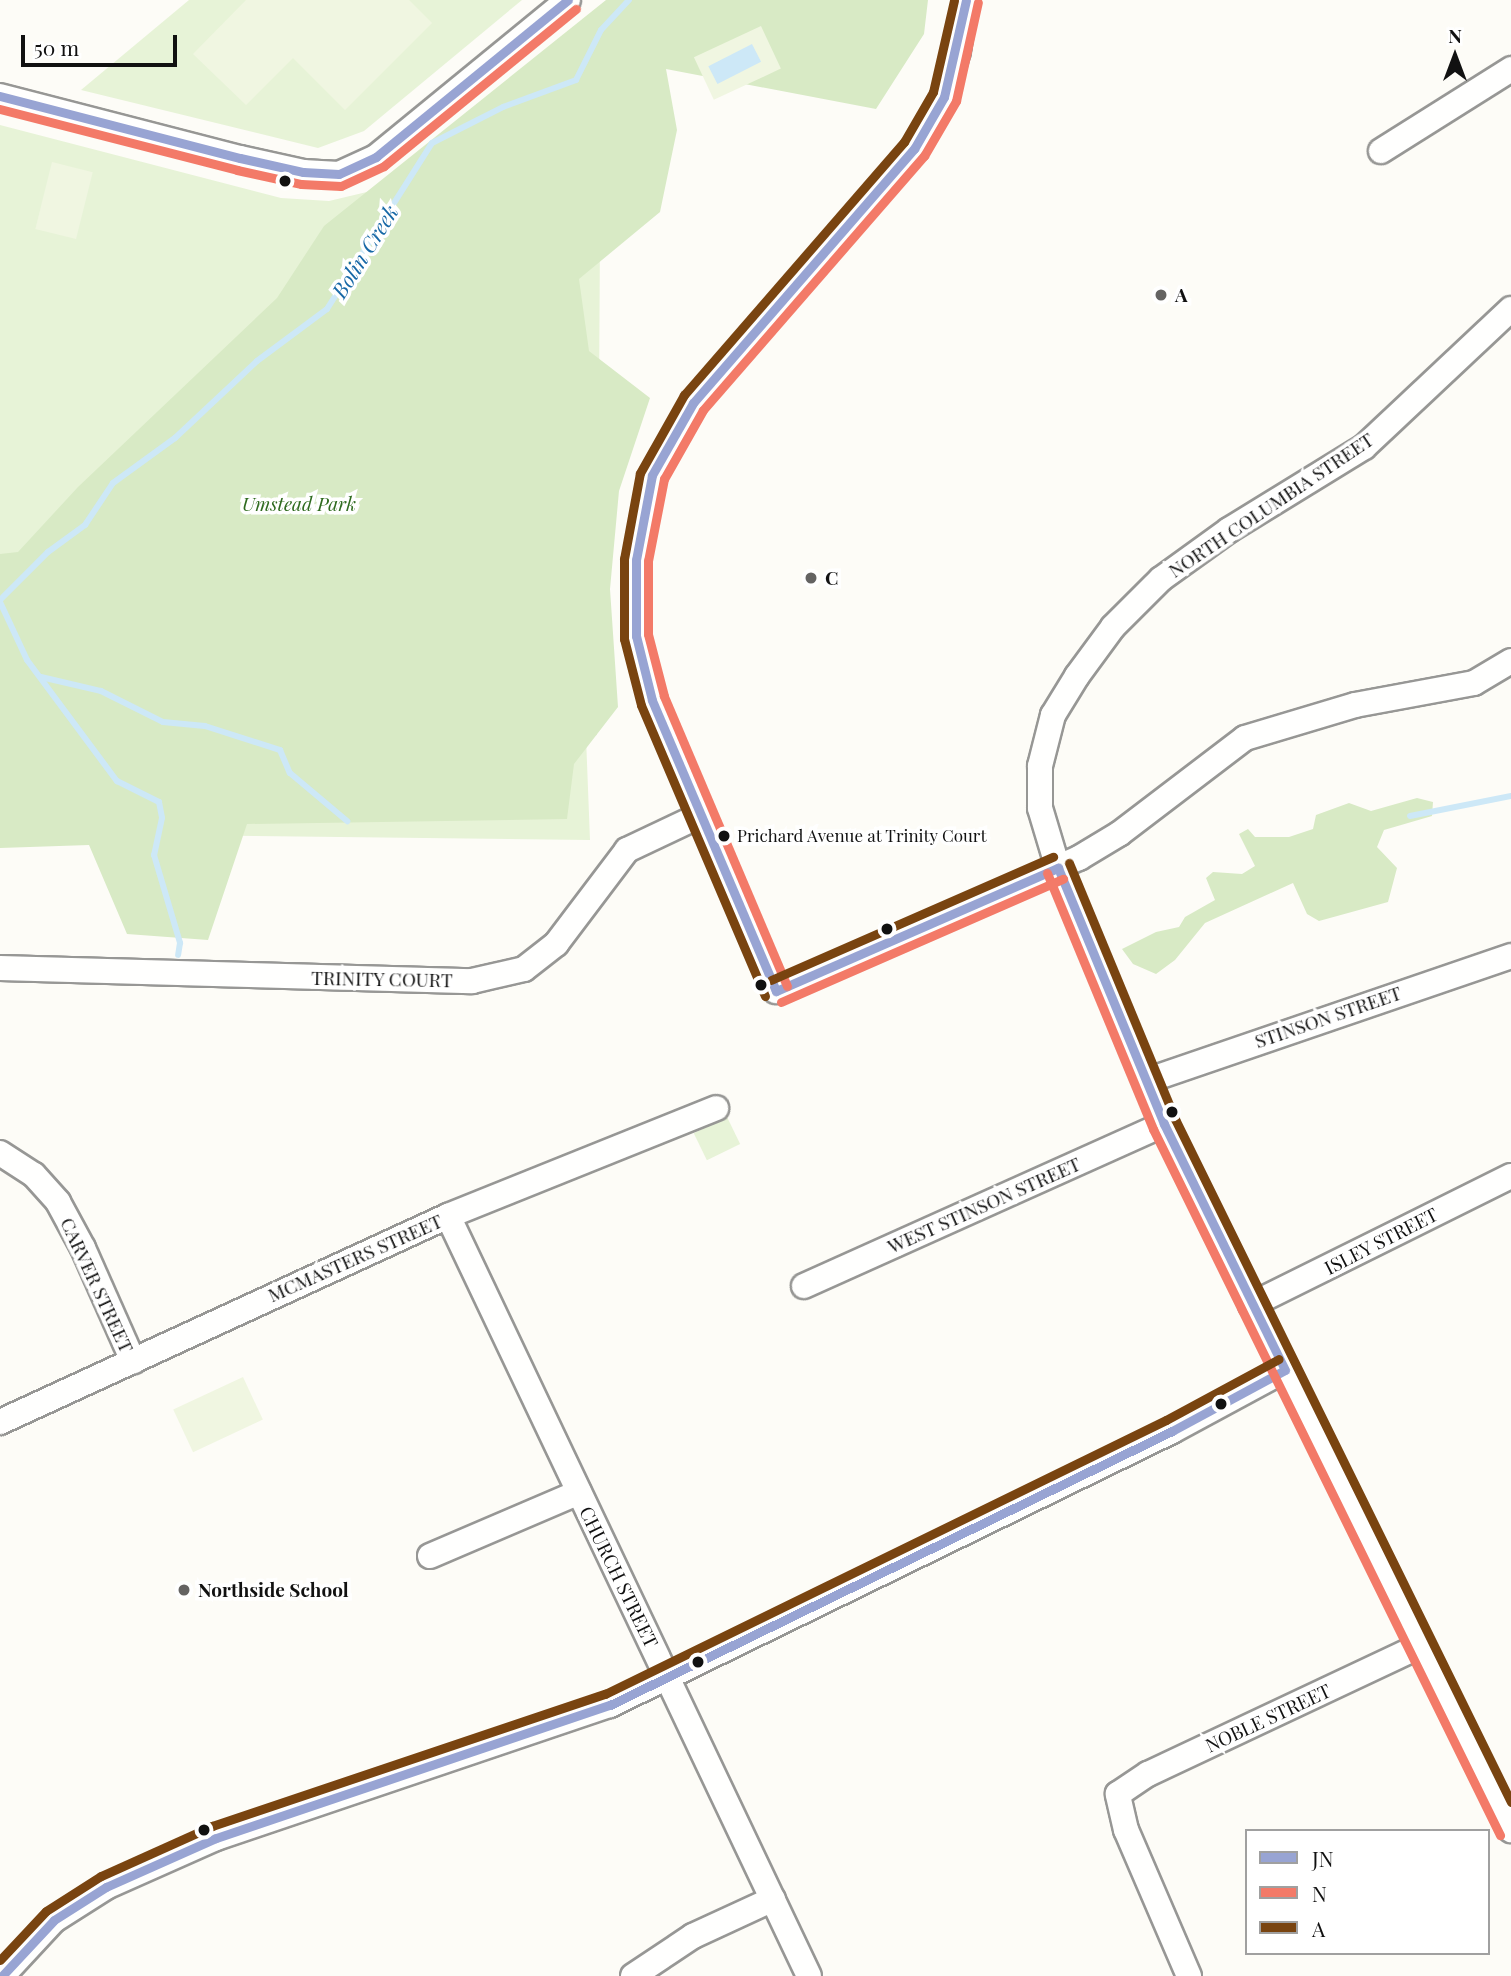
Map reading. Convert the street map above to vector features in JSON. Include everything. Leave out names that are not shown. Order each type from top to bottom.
[{"type":"street","points":[[0,96],[240,158],[303,172],[339,174],[376,157],[568,0]]},
{"type":"street","points":[[966,0],[958,51],[944,97],[914,149],[693,403],[652,475],[636,560],[636,636],[652,700],[699,816],[776,991],[1058,868],[1119,834],[1245,738],[1355,705],[1474,683],[1511,661]]},
{"type":"street","points":[[1381,151],[1511,69]]},
{"type":"street","name":"NORTH COLUMBIA STREET","points":[[1511,309],[1364,447],[1206,547],[1161,579],[1113,627],[1053,715],[1040,766],[1040,808],[1058,868],[1164,1124],[1511,1830]]},
{"type":"street","name":"TRINITY COURT","points":[[0,968],[331,979],[485,978],[524,969],[556,944],[627,850],[699,816]]},
{"type":"street","name":"STINSON STREET","points":[[1146,1082],[1511,956]]},
{"type":"street","name":"MCMASTERS STREET","points":[[0,1422],[448,1216],[716,1108]]},
{"type":"street","name":"WEST STINSON STREET","points":[[804,1286],[1164,1124]]},
{"type":"street","name":"CARVER STREET","points":[[0,1153],[34,1175],[58,1202],[133,1361]]},
{"type":"street","name":"ISLEY STREET","points":[[1251,1305],[1511,1176]]},
{"type":"street","name":"CHURCH STREET","points":[[448,1216],[809,1976]]},
{"type":"street","points":[[2,1976],[54,1920],[141,1870],[333,1796],[610,1705],[1172,1431],[1285,1370]]},
{"type":"street","points":[[430,1556],[579,1492]]},
{"type":"street","name":"NOBLE STREET","points":[[1189,1976],[1126,1830],[1118,1794],[1148,1774],[1420,1646]]},
{"type":"street","points":[[633,1976],[693,1936],[772,1899]]},
{"type":"green space","points":[[189,0],[522,0],[364,131],[318,148],[81,90]]},
{"type":"green space","points":[[246,0],[409,0],[432,23],[345,110],[293,58],[246,105],[193,54]]},
{"type":"green space","name":"Umstead Park","points":[[606,0],[928,0],[924,34],[876,109],[666,69],[677,130],[660,212],[579,279],[589,351],[650,398],[619,491],[610,589],[618,707],[574,764],[567,819],[247,824],[208,940],[127,934],[89,845],[0,848],[0,554],[18,552],[78,487],[277,298],[324,226]]},
{"type":"green space","points":[[761,26],[781,69],[714,100],[694,57]]},
{"type":"green space","name":"Umstead Park","points":[[601,68],[597,735],[586,737],[590,840],[0,833],[0,125],[281,198],[329,201],[371,191]]},
{"type":"green space","points":[[52,162],[93,172],[76,239],[35,229]]},
{"type":"green space","points":[[1417,798],[1433,802],[1432,816],[1384,830],[1377,847],[1397,868],[1388,902],[1319,921],[1307,914],[1293,883],[1205,923],[1175,960],[1156,974],[1133,964],[1122,949],[1156,932],[1179,927],[1185,917],[1215,900],[1206,878],[1213,872],[1242,874],[1255,866],[1239,834],[1248,829],[1255,837],[1289,837],[1313,829],[1316,815],[1349,803],[1371,811]]},
{"type":"green space","points":[[727,1117],[740,1144],[707,1160],[694,1133]]},
{"type":"green space","points":[[243,1377],[263,1420],[193,1452],[173,1410]]},
{"type":"water","points":[[752,44],[761,62],[717,84],[708,66]]},
{"type":"waterway","name":"Bolin Creek","points":[[0,600],[48,552],[85,525],[113,483],[175,438],[257,361],[327,309],[432,143],[503,107],[576,80],[601,30],[629,0]]},
{"type":"waterway","points":[[0,602],[27,660],[117,781],[159,802],[162,818],[154,855],[180,943],[178,955]]},
{"type":"waterway","points":[[41,677],[101,691],[163,722],[205,726],[280,750],[290,773],[347,821]]},
{"type":"waterway","points":[[1410,816],[1511,796]]},
{"type":"transit line","name":"JN","points":[[0,96],[240,158],[303,172],[339,174],[376,157],[568,0]]},
{"type":"transit line","name":"A","points":[[765,996],[641,705],[624,639],[624,559],[640,473],[684,395],[904,142],[933,92],[954,0]]},
{"type":"transit line","name":"JN","points":[[776,991],[652,700],[636,636],[636,560],[652,475],[693,403],[914,149],[944,97],[966,0]]},
{"type":"transit line","name":"N","points":[[787,986],[664,696],[648,634],[648,561],[664,479],[703,410],[924,156],[956,101],[978,2]]},
{"type":"transit line","name":"N","points":[[0,109],[237,170],[301,184],[341,186],[384,166],[576,9]]},
{"type":"transit line","name":"A","points":[[771,980],[1053,857]]},
{"type":"transit line","name":"A","points":[[1069,863],[1175,1119],[1511,1802]]},
{"type":"transit line","name":"JN","points":[[1058,868],[1164,1124],[1285,1370]]},
{"type":"transit line","name":"JN","points":[[776,991],[1058,868]]},
{"type":"transit line","name":"N","points":[[1047,873],[1153,1129],[1500,1835]]},
{"type":"transit line","name":"N","points":[[781,1002],[1063,879]]},
{"type":"transit line","name":"A","points":[[0,1960],[46,1911],[101,1876],[212,1826],[605,1694],[1166,1420],[1279,1359]]},
{"type":"transit line","name":"JN","points":[[2,1976],[54,1920],[106,1887],[216,1838],[610,1705],[1172,1431],[1285,1370]]},
{"type":"place","name":"A","points":[[1161,295]]},
{"type":"place","name":"C","points":[[811,578]]},
{"type":"place","name":"Prichard Avenue at Trinity Court","points":[[724,836]]},
{"type":"place","name":"Northside School","points":[[184,1590]]}]
